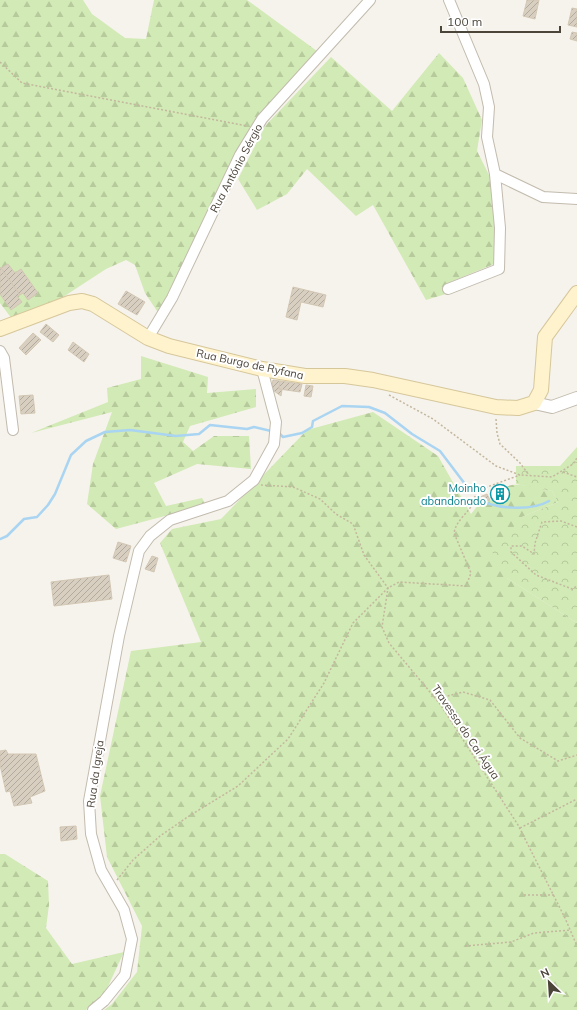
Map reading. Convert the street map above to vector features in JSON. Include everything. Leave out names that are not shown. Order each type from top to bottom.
[{"type":"main road","points":[[534,403],[541,390],[546,337],[577,292]]},
{"type":"main road","name":"Rua Burgo de Ryfana","points":[[0,329],[70,303],[82,301],[93,304],[148,338],[169,346],[262,369],[306,376],[345,376],[359,378],[496,407],[518,408],[534,403]]},
{"type":"street","name":"Rua António Sérgio","points":[[148,338],[172,298],[240,155],[256,128],[262,119],[370,0]]},
{"type":"street","points":[[448,289],[499,269],[500,228],[495,174],[487,137],[489,107],[484,84],[449,0]]},
{"type":"street","points":[[495,174],[542,197],[577,199]]},
{"type":"street","points":[[0,351],[4,358],[13,430]]},
{"type":"street","points":[[254,479],[274,444],[276,422],[262,369]]},
{"type":"street","points":[[534,403],[552,407],[577,398]]},
{"type":"street","name":"Rua da Igreja","points":[[93,1010],[104,1001],[125,975],[132,939],[124,910],[102,870],[91,834],[89,801],[129,591],[139,551],[150,536],[170,520],[228,501],[254,479]]},
{"type":"path","points":[[0,62],[22,83],[256,128]]},
{"type":"path","points":[[388,394],[433,419],[496,466],[520,475],[552,477],[573,464],[577,458]]},
{"type":"path","points":[[496,407],[497,433],[500,444],[520,463],[530,476]]},
{"type":"path","points":[[562,472],[577,477]]},
{"type":"path","points":[[111,887],[133,860],[160,836],[238,786],[288,739],[324,683],[353,623],[388,588],[399,582],[466,586],[471,573],[454,533],[455,526],[472,504],[475,494],[479,490],[520,475]]},
{"type":"path","points":[[254,479],[261,485],[293,487],[320,499],[336,514],[353,524],[364,555],[388,588]]},
{"type":"path","points":[[577,527],[561,521],[542,522],[535,543],[534,554],[522,546],[511,546],[510,552],[536,576],[572,589],[577,586]]},
{"type":"path","name":"Travessa do Cai Água","points":[[388,588],[382,627],[389,643],[436,699],[519,828],[554,895],[577,946]]},
{"type":"path","points":[[436,699],[463,692],[490,700],[520,738],[558,761],[577,755]]},
{"type":"path","points":[[519,828],[577,799]]},
{"type":"path","points":[[524,895],[554,895]]},
{"type":"path","points":[[465,946],[511,942],[534,933],[570,930]]},
{"type":"green space","points":[[0,0],[83,0],[92,14],[125,38],[146,39],[154,0],[247,0],[321,54],[250,129],[159,314],[145,293],[135,265],[126,260],[106,269],[60,299],[12,319],[0,303]]},
{"type":"green space","points":[[439,53],[463,78],[482,120],[477,151],[491,179],[498,242],[494,264],[448,283],[446,294],[426,300],[373,205],[356,216],[307,169],[287,194],[257,210],[238,179],[265,126],[331,57],[392,111]]},
{"type":"green space","points":[[141,356],[208,377],[207,393],[256,389],[256,407],[190,426],[183,442],[193,451],[214,436],[249,436],[251,469],[197,464],[154,483],[166,506],[202,498],[206,505],[116,529],[87,504],[93,464],[112,412],[31,433],[108,402],[107,388],[141,379]]},
{"type":"green space","points":[[373,412],[438,456],[471,514],[479,504],[507,495],[505,488],[514,485],[552,491],[558,502],[522,517],[507,578],[577,623],[577,1010],[104,1010],[112,1004],[137,972],[142,926],[107,857],[100,796],[131,651],[201,642],[160,543],[172,529],[221,519],[307,430]]},
{"type":"green space","points":[[577,447],[577,623],[507,578],[492,552],[522,517],[558,502],[552,491],[516,484],[516,466],[560,466]]},
{"type":"green space","points":[[0,854],[5,854],[48,881],[49,905],[46,928],[72,964],[124,952],[104,995],[86,1010],[0,1010]]},
{"type":"building","points":[[527,0],[539,0],[535,19],[523,16]]},
{"type":"building","points":[[572,8],[577,9],[577,27],[568,25]]},
{"type":"building","points":[[572,32],[577,33],[577,41],[570,39]]},
{"type":"building","points":[[8,264],[15,273],[21,269],[38,293],[28,300],[23,293],[20,295],[1,268]]},
{"type":"building","points":[[0,267],[20,295],[17,296],[22,302],[11,310],[0,294]]},
{"type":"building","points":[[293,287],[326,295],[323,307],[301,302],[297,320],[286,317]]},
{"type":"building","points":[[126,291],[145,302],[137,315],[118,304]]},
{"type":"building","points":[[46,324],[59,335],[53,342],[40,332]]},
{"type":"building","points":[[33,333],[41,340],[26,355],[19,348]]},
{"type":"building","points":[[73,342],[89,354],[84,362],[68,350]]},
{"type":"building","points":[[273,380],[280,381],[279,389],[282,390],[281,396],[274,391],[272,385]]},
{"type":"building","points":[[280,381],[302,384],[300,392],[279,389]]},
{"type":"building","points":[[306,385],[313,386],[311,397],[304,396]]},
{"type":"building","points":[[33,395],[35,413],[21,414],[19,396]]},
{"type":"building","name":"Moinho abandonado","points":[[505,488],[507,495],[495,499],[492,492]]},
{"type":"building","points":[[487,494],[490,500],[483,502],[480,497]]},
{"type":"building","points":[[118,542],[131,546],[126,562],[113,558]]},
{"type":"building","points":[[152,556],[158,558],[154,572],[145,569]]},
{"type":"building","points":[[109,575],[112,599],[54,606],[51,582]]},
{"type":"building","points":[[6,750],[8,754],[36,754],[45,791],[30,797],[32,803],[14,806],[10,791],[6,792],[0,765],[0,751]]},
{"type":"building","points":[[76,826],[77,839],[61,841],[60,827]]},
{"type":"waterway","points":[[280,434],[283,437],[302,433],[312,427],[313,421],[342,406],[369,407],[385,413],[412,434],[440,451],[471,492]]},
{"type":"waterway","points":[[0,539],[7,536],[24,519],[37,517],[48,505],[55,494],[71,455],[86,441],[105,432],[130,430],[176,436],[199,434],[210,425],[247,429],[254,427],[271,431]]},
{"type":"waterway","points":[[476,497],[492,505],[512,508],[523,508],[549,501]]},
{"type":"place","name":"Moinho abandonado","points":[[500,494]]}]
